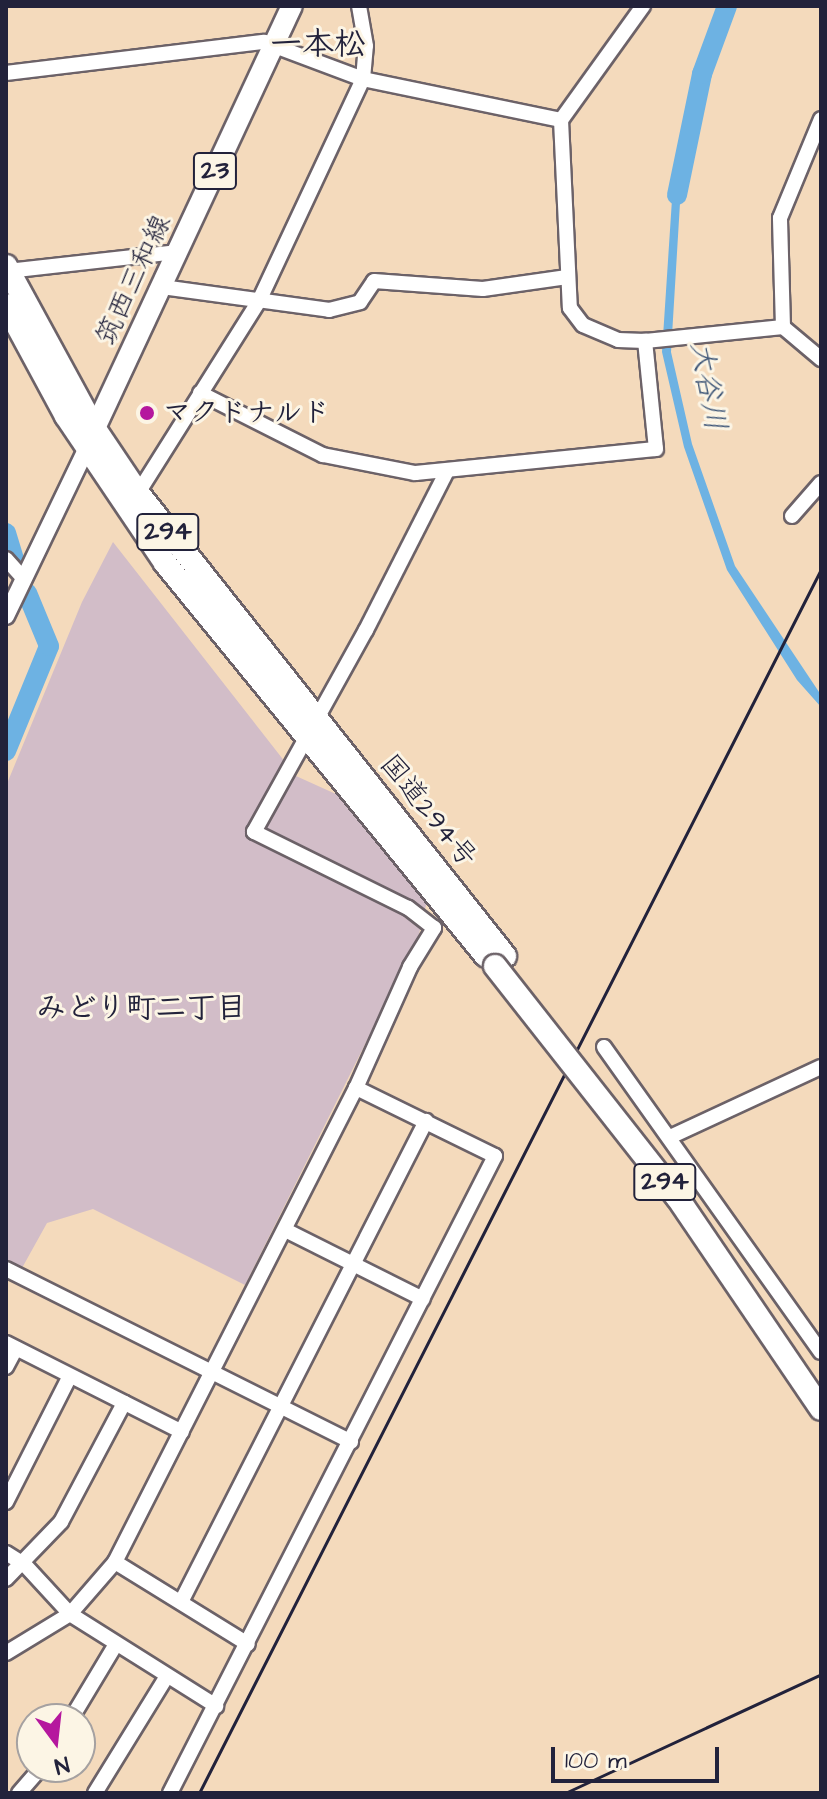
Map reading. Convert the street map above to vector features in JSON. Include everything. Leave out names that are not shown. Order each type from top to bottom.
[{"type":"highway","name":"国道294号","points":[[7,268],[91,438],[138,493],[310,728]]},
{"type":"highway","name":"国道294号","points":[[6,305],[91,438],[165,563],[310,728],[689,1188],[821,1382]]},
{"type":"highway","name":"国道294号","points":[[500,961],[677,1197],[821,1409]]},
{"type":"main road","name":"筑西三和線","points":[[91,438],[292,6]]},
{"type":"street","points":[[138,493],[259,301],[363,79],[366,46],[359,6]]},
{"type":"street","points":[[643,6],[561,120],[570,308],[583,325],[618,340],[648,341],[783,327],[821,359]]},
{"type":"street","points":[[6,73],[275,43],[363,79],[561,120]]},
{"type":"street","points":[[783,327],[780,218],[821,119]]},
{"type":"street","points":[[7,268],[178,252]]},
{"type":"street","points":[[162,287],[329,310],[360,302],[374,281],[483,289],[567,277]]},
{"type":"street","points":[[200,393],[323,455],[415,473],[656,449],[648,341]]},
{"type":"street","points":[[6,616],[91,438]]},
{"type":"street","points":[[6,1653],[70,1614],[115,1562],[214,1373],[356,1088],[410,967],[434,928],[408,908],[254,832],[447,471]]},
{"type":"street","points":[[792,516],[821,483]]},
{"type":"street","points":[[6,559],[24,579]]},
{"type":"street","points":[[604,1047],[821,1352]]},
{"type":"street","points":[[670,1137],[821,1067]]},
{"type":"street","points":[[170,1793],[495,1156],[356,1088]]},
{"type":"street","points":[[181,1602],[426,1121]]},
{"type":"street","points":[[285,1230],[423,1299]]},
{"type":"street","points":[[6,1269],[351,1442]]},
{"type":"street","points":[[6,1367],[11,1346],[182,1432]]},
{"type":"street","points":[[6,1502],[70,1376]]},
{"type":"street","points":[[6,1579],[25,1565],[61,1522],[124,1403]]},
{"type":"street","points":[[6,1553],[25,1565],[70,1614],[216,1706]]},
{"type":"street","points":[[115,1562],[248,1644]]},
{"type":"street","points":[[81,1703],[116,1644]]},
{"type":"street","points":[[95,1793],[167,1676]]},
{"type":"shaded area","points":[[113,542],[296,776],[338,795],[427,901],[418,938],[245,1285],[93,1209],[47,1223],[22,1268],[6,1260],[6,786],[82,602]]},
{"type":"water","points":[[674,169],[682,170],[671,352],[692,444],[735,566],[821,695],[821,707],[797,680],[727,570],[684,447],[662,352]]},
{"type":"waterway","name":"大谷川","points":[[677,195],[702,74],[727,6]]},
{"type":"waterway","points":[[6,533],[14,559]]},
{"type":"waterway","points":[[6,751],[49,646],[27,593]]},
{"type":"railway","points":[[199,1793],[821,569]]},
{"type":"railway","points":[[565,1793],[821,1674]]},
{"type":"place","name":"マクドナルド","points":[[147,413]]},
{"type":"district","name":"一本松","points":[[318,45]]},
{"type":"district","name":"みどり町二丁目","points":[[141,1008]]}]
